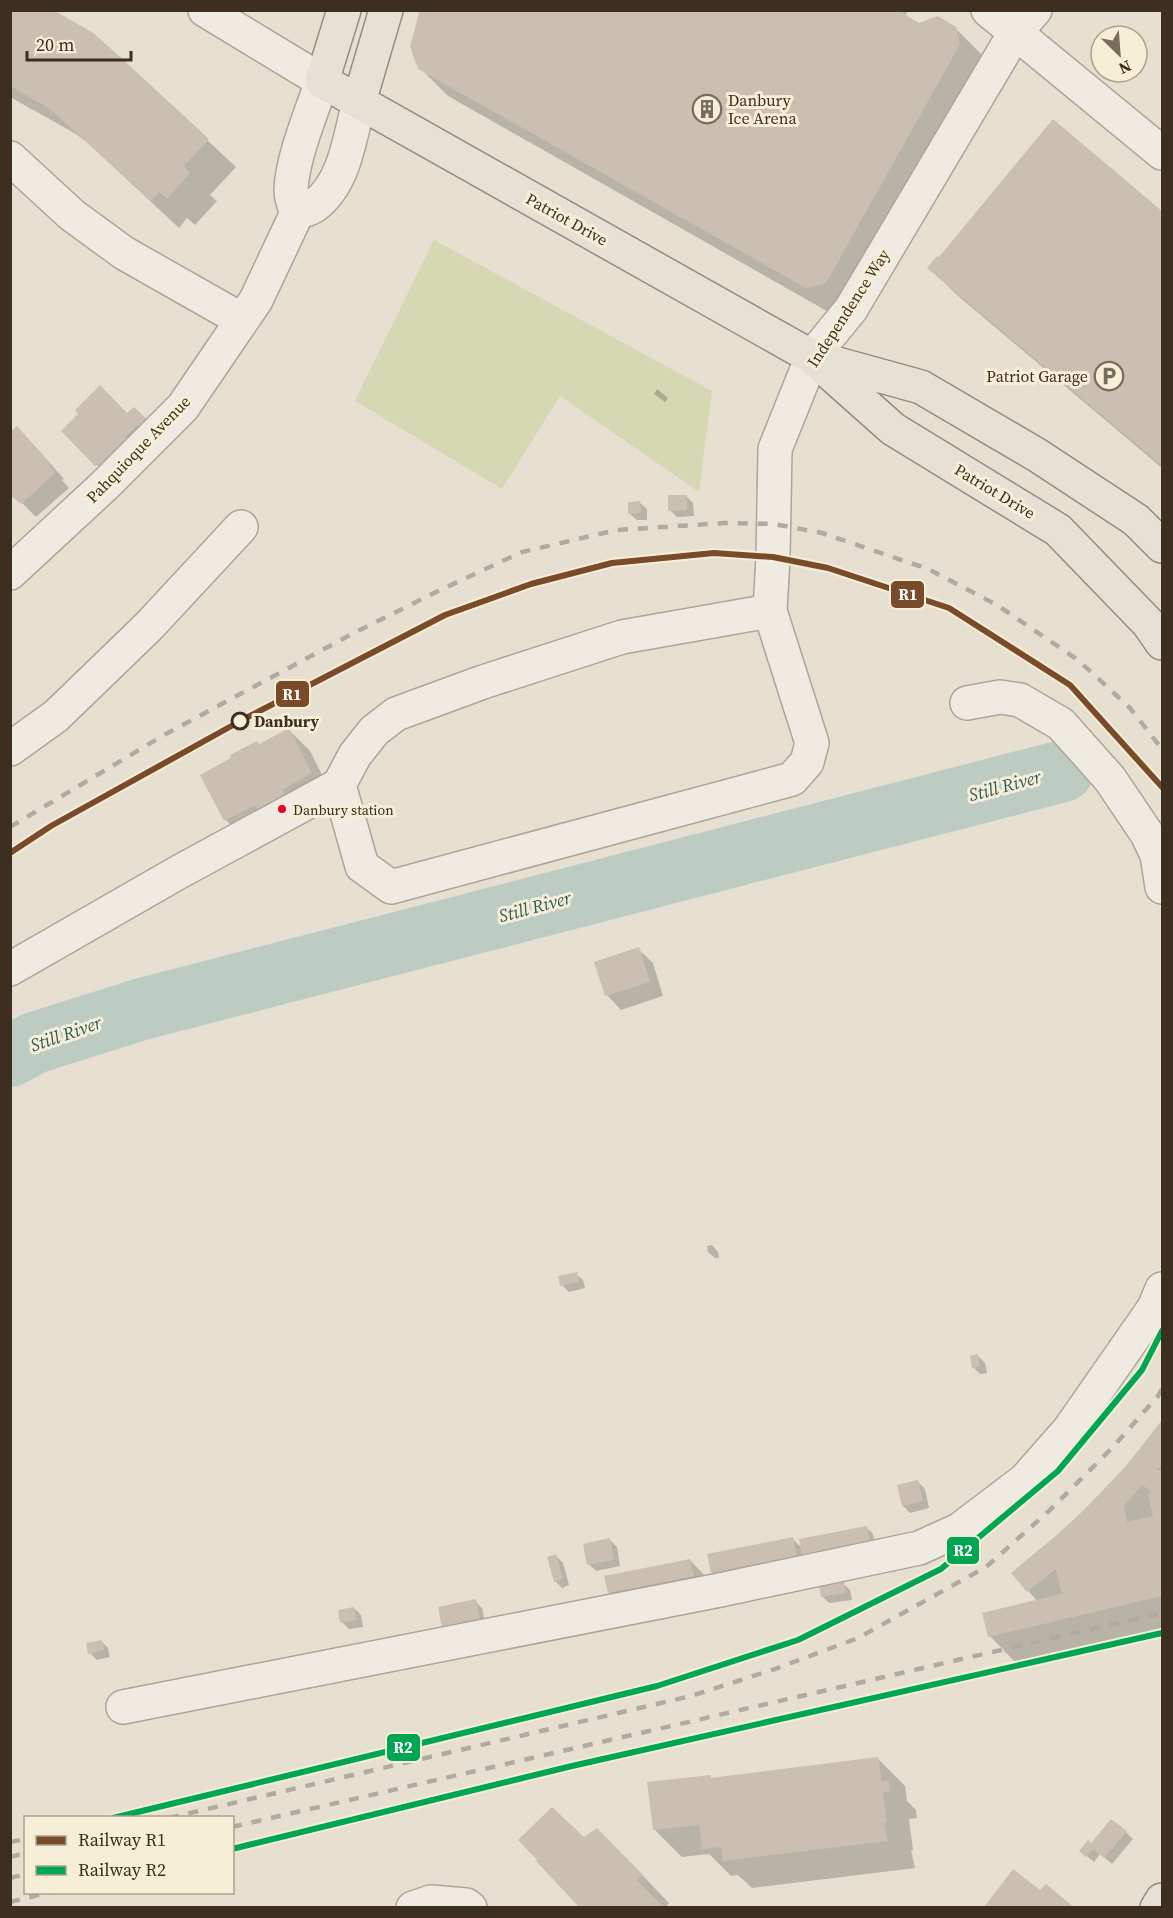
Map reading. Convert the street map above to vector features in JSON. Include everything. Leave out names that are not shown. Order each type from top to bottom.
[{"type":"main road","points":[[322,81],[344,10]]},
{"type":"main road","points":[[359,102],[386,10]]},
{"type":"main road","name":"Patriot Drive","points":[[322,81],[812,357],[893,429],[1058,530],[1148,623],[1162,643]]},
{"type":"main road","name":"Patriot Drive","points":[[812,357],[921,387],[1037,455],[1126,513],[1162,546]]},
{"type":"main road","points":[[1157,1908],[1162,1900]]},
{"type":"street","points":[[205,10],[322,81],[303,137],[294,173],[291,190],[297,213],[313,206],[327,194],[340,171],[359,102]]},
{"type":"street","points":[[988,10],[1025,22],[1162,153]]},
{"type":"street","name":"Independence Way","points":[[770,611],[775,449],[812,357],[850,309],[1025,22]]},
{"type":"street","points":[[10,158],[72,215],[124,253],[242,320]]},
{"type":"street","name":"Pahquioque Avenue","points":[[10,573],[105,485],[183,407],[256,300],[297,213]]},
{"type":"street","points":[[10,749],[56,716],[149,626],[241,527]]},
{"type":"street","points":[[10,969],[179,872],[339,785],[355,755],[367,739],[396,714],[483,682],[622,637],[770,611],[812,743],[807,762],[792,779],[391,887],[362,866],[339,785]]},
{"type":"street","points":[[967,703],[1000,697],[1020,700],[1061,724],[1110,778],[1147,834],[1157,855],[1162,887]]},
{"type":"street","points":[[123,1707],[720,1590],[918,1548],[959,1530],[1025,1480],[1069,1430],[1154,1308],[1162,1289]]},
{"type":"street","points":[[413,1908],[431,1902],[466,1905],[470,1908]]},
{"type":"green space","points":[[434,240],[712,391],[699,492],[560,396],[502,489],[355,401]]},
{"type":"building","points":[[10,10],[53,10],[92,32],[209,139],[184,166],[190,173],[167,199],[159,192],[151,201],[47,107],[10,86]]},
{"type":"building","name":"Danbury Ice Arena","points":[[420,10],[898,10],[919,23],[938,16],[956,27],[960,44],[826,283],[806,288],[418,69],[410,46]]},
{"type":"building","name":"Patriot Garage","points":[[1053,119],[1162,211],[1162,466],[927,268],[937,256],[939,257]]},
{"type":"building","points":[[100,385],[127,413],[134,407],[152,424],[143,433],[137,425],[125,437],[131,443],[103,470],[98,464],[95,466],[61,431],[78,414],[75,410]]},
{"type":"building","points":[[17,426],[51,464],[49,465],[55,473],[21,504],[10,495],[10,432]]},
{"type":"building","points":[[668,495],[687,495],[687,510],[668,511]]},
{"type":"building","points":[[640,501],[641,513],[628,514],[628,502]]},
{"type":"building","name":"Danbury","points":[[289,728],[312,773],[282,790],[287,799],[259,814],[255,805],[224,821],[200,775],[231,758],[230,755],[257,741],[259,744]]},
{"type":"building","points":[[639,947],[650,982],[605,996],[594,962]]},
{"type":"building","points":[[577,1272],[579,1282],[560,1286],[558,1276]]},
{"type":"building","points":[[978,1354],[980,1367],[972,1368],[970,1356]]},
{"type":"building","points":[[1162,1420],[1162,1466],[1157,1469],[1162,1472],[1162,1596],[988,1637],[982,1613],[1064,1593],[1061,1591],[1056,1569],[1027,1592],[1011,1573],[1084,1510],[1126,1466]],"holes":[[[1142,1485],[1151,1491],[1148,1495],[1153,1516],[1127,1522],[1124,1506]]]},
{"type":"building","points":[[918,1480],[923,1501],[902,1506],[897,1485]]},
{"type":"building","points":[[867,1526],[870,1541],[802,1555],[799,1539]]},
{"type":"building","points":[[793,1537],[797,1556],[711,1573],[707,1554]]},
{"type":"building","points":[[610,1538],[614,1560],[587,1565],[583,1544]]},
{"type":"building","points":[[556,1554],[563,1579],[554,1582],[547,1557]]},
{"type":"building","points":[[690,1559],[694,1576],[608,1593],[604,1576]]},
{"type":"building","points":[[844,1581],[846,1593],[821,1597],[819,1585]]},
{"type":"building","points":[[476,1599],[481,1625],[443,1633],[438,1607]]},
{"type":"building","points":[[354,1607],[357,1620],[340,1623],[338,1610]]},
{"type":"building","points":[[102,1640],[104,1650],[88,1654],[86,1643]]},
{"type":"building","points":[[878,1757],[882,1781],[889,1780],[890,1791],[883,1792],[887,1823],[884,1823],[888,1841],[723,1861],[721,1847],[702,1849],[699,1825],[653,1830],[647,1782],[711,1775],[711,1778]]},
{"type":"building","points":[[552,1807],[584,1837],[597,1828],[643,1875],[637,1880],[664,1908],[580,1908],[518,1840]]},
{"type":"building","points":[[1111,1819],[1127,1831],[1104,1858],[1093,1849],[1086,1857],[1079,1851],[1088,1840],[1091,1843]]},
{"type":"building","points":[[1013,1869],[1040,1890],[1046,1884],[1075,1908],[985,1908]]},
{"type":"waterway","name":"Still River","points":[[10,1056],[34,1043],[142,1009],[1063,771]]},
{"type":"railway","points":[[10,827],[164,735],[352,634],[438,591],[522,552],[617,530],[725,523],[774,524],[822,533],[928,569],[997,605],[1078,660],[1130,708],[1162,749]]},
{"type":"railway","points":[[244,719],[445,615],[531,584],[612,563],[714,553],[773,557],[828,568],[949,608],[1070,685],[1162,787]]},
{"type":"railway","points":[[121,1816],[657,1686],[798,1640],[941,1569],[1058,1471],[1142,1370],[1162,1331]]},
{"type":"railway","points":[[178,1816],[691,1696],[775,1669],[858,1638],[986,1567],[1050,1510],[1113,1447],[1162,1389]]},
{"type":"railway","points":[[234,1827],[1162,1613]]},
{"type":"railway","points":[[234,1849],[572,1766],[1162,1633]]},
{"type":"railway","points":[[10,1842],[24,1839]]},
{"type":"railway","points":[[10,1857],[24,1854]]},
{"type":"railway","points":[[10,1878],[24,1874]]},
{"type":"railway","points":[[10,1902],[43,1894]]},
{"type":"rail line","name":"R1","points":[[10,853],[51,826],[244,719],[445,615],[531,584],[612,563],[714,553],[773,557],[828,568],[949,608],[1070,685],[1162,787]]},
{"type":"rail line","name":"R2","points":[[121,1816],[657,1686],[798,1640],[941,1569],[1058,1471],[1142,1370],[1162,1331]]},
{"type":"rail line","name":"R2","points":[[234,1849],[572,1766],[1162,1633]]},
{"type":"place","name":"Danbury Ice Arena","points":[[707,109]]},
{"type":"place","name":"Patriot Garage","points":[[1109,376]]},
{"type":"place","name":"Danbury","points":[[240,721]]},
{"type":"place","name":"Danbury station","points":[[282,809]]}]
